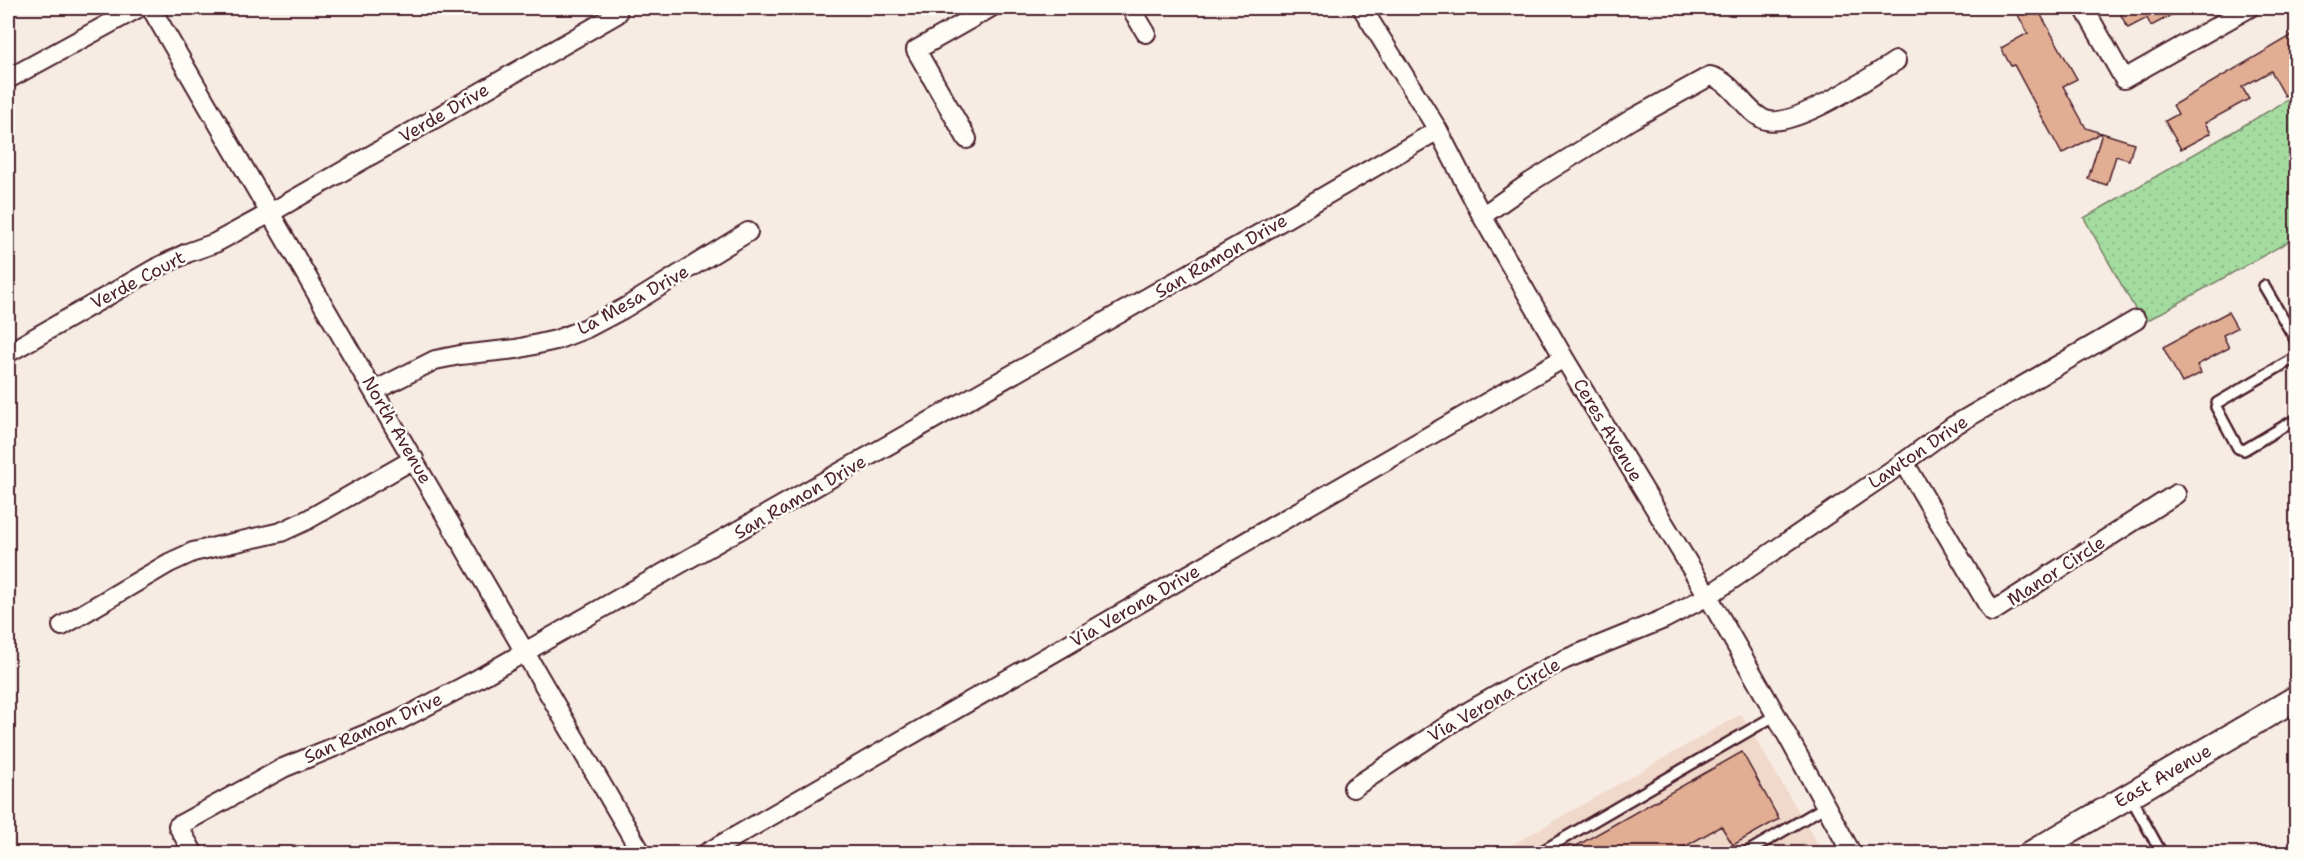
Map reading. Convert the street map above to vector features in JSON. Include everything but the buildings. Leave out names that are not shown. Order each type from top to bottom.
[{"type":"main road","name":"East Avenue","points":[[2030,854],[2296,698]]},
{"type":"street","points":[[8,79],[138,8]]},
{"type":"street","name":"North Avenue","points":[[152,8],[642,854]]},
{"type":"street","points":[[967,139],[916,50],[990,8]]},
{"type":"street","points":[[1131,8],[1146,33]]},
{"type":"street","name":"Ceres Avenue","points":[[1362,8],[1438,130],[1482,216],[1564,358],[1708,596],[1852,854]]},
{"type":"street","points":[[2084,8],[2124,79],[2249,8]]},
{"type":"street","name":"Verde Drive","points":[[272,212],[617,14]]},
{"type":"street","points":[[1482,216],[1529,183],[1623,125],[1710,76],[1721,79],[1764,119],[1774,121],[1815,109],[1896,61]]},
{"type":"street","name":"San Ramon Drive","points":[[194,854],[178,826],[283,768],[398,721],[527,652],[1438,130]]},
{"type":"street","name":"Verde Court","points":[[8,353],[156,268],[215,243],[272,212]]},
{"type":"street","name":"La Mesa Drive","points":[[374,391],[435,360],[516,349],[556,340],[587,328],[623,309],[748,232]]},
{"type":"street","name":"Lawton Drive","points":[[1708,596],[1953,426],[2136,320]]},
{"type":"street","name":"Via Verona Drive","points":[[705,854],[1564,358]]},
{"type":"street","points":[[62,626],[169,563],[193,552],[281,532],[307,520],[414,459]]},
{"type":"street","name":"Manor Circle","points":[[1904,462],[1992,612],[2176,494]]},
{"type":"street","name":"Via Verona Circle","points":[[1353,788],[1471,710],[1520,682],[1566,659],[1664,620],[1708,596]]},
{"type":"lane","points":[[2264,286],[2296,341]]},
{"type":"lane","points":[[2296,357],[2217,403],[2216,407],[2238,448],[2244,450],[2296,419]]},
{"type":"lane","points":[[1537,854],[1776,715]]},
{"type":"lane","points":[[2130,795],[2162,854]]},
{"type":"lane","points":[[1744,854],[1826,806]]},
{"type":"shaded area","points":[[1741,714],[1823,853],[1496,854]]},
{"type":"green space","points":[[2296,95],[2296,234],[2286,243],[2143,323],[2084,218]]}]
